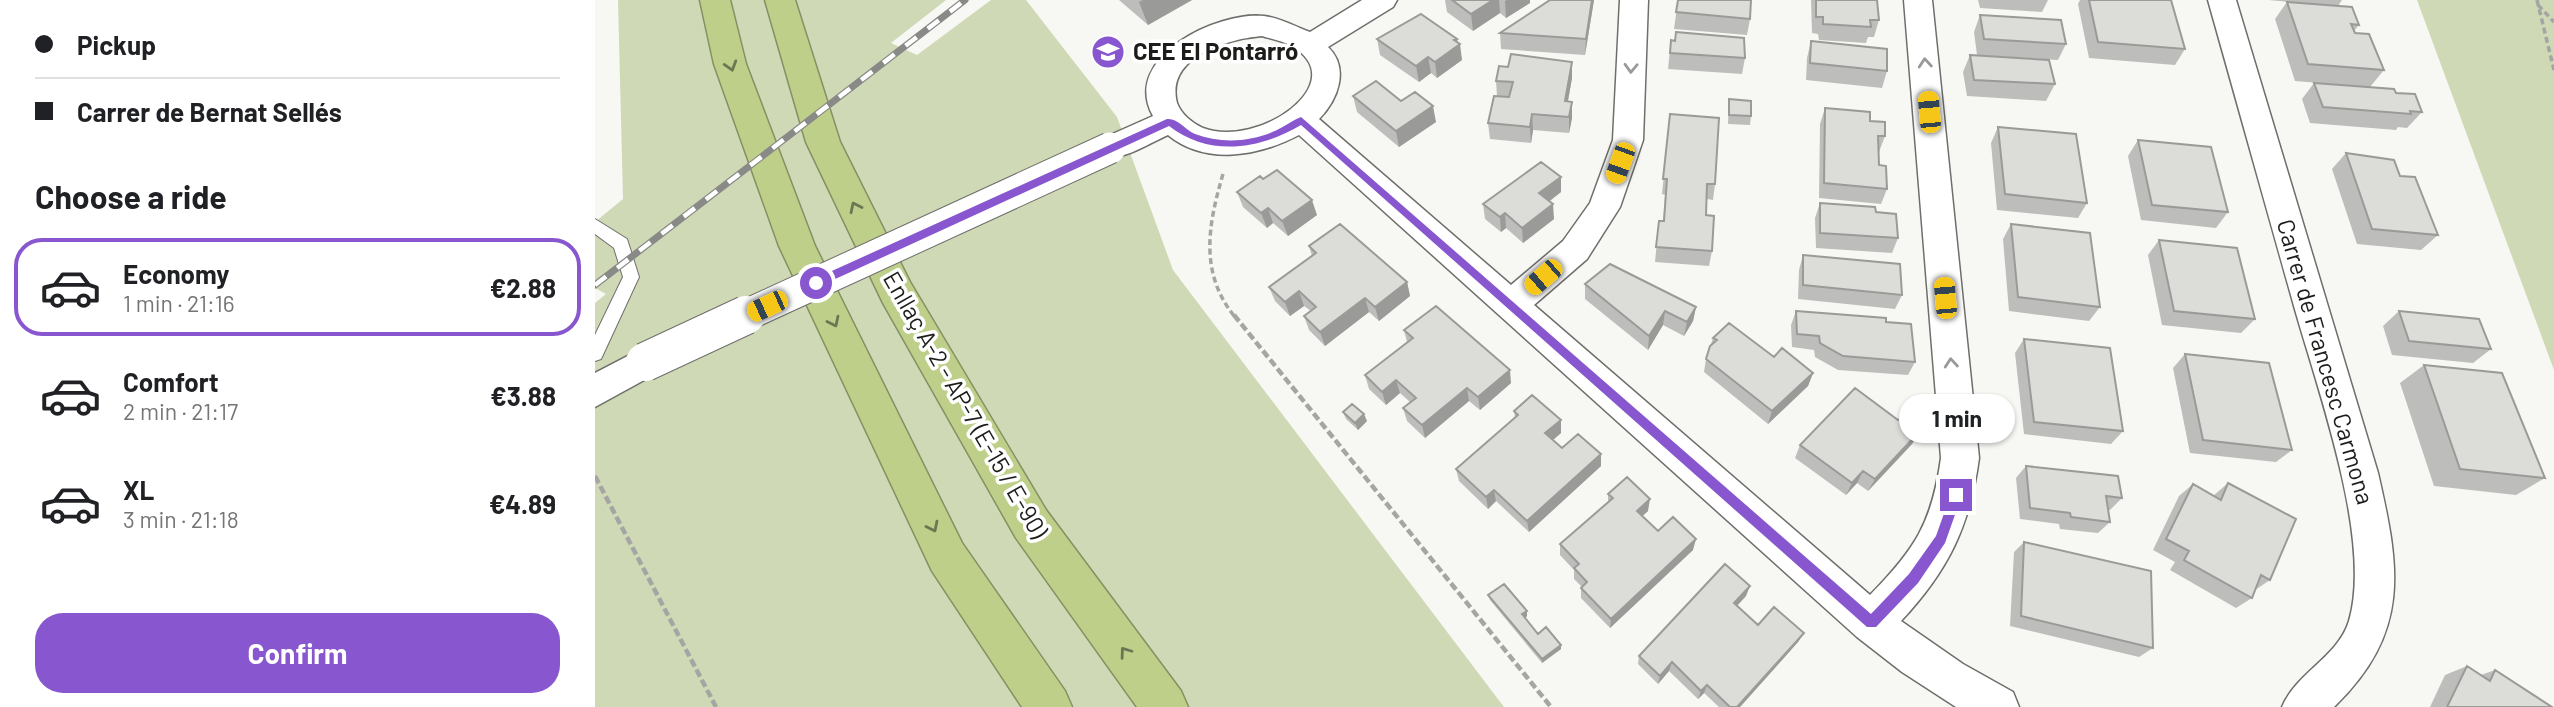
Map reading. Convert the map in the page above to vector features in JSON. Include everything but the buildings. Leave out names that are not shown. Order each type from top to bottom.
[{"type":"highway","points":[[715,0],[730,64],[797,246],[947,557],[1049,707]]},
{"type":"highway","name":"Enllaç A-2 - AP-7 (E-15 / E-90)","points":[[785,8],[823,142],[896,292],[1031,524],[1165,707]]},
{"type":"street","points":[[1312,44],[1383,0]]},
{"type":"street","points":[[1511,304],[1575,250],[1604,207],[1628,140],[1634,0]]},
{"type":"street","points":[[1871,623],[1914,579],[1941,539],[1956,495],[1960,458],[1918,0]]},
{"type":"street","name":"Carrer de Francesc Carmona","points":[[2222,0],[2359,473],[2375,544],[2374,601],[2361,643],[2331,680],[2303,707]]},
{"type":"street","points":[[1265,26],[1290,31],[1312,44],[1322,55],[1327,71],[1325,88],[1317,105],[1301,120],[1269,137],[1233,144],[1209,142],[1188,135],[1170,121],[1161,106],[1161,86],[1170,66],[1187,48],[1210,35],[1237,28],[1265,26]]},
{"type":"street","points":[[1301,120],[1871,623],[1923,663],[1969,693],[1998,707]]},
{"type":"street","points":[[595,391],[645,362],[1170,121]]},
{"type":"lane","points":[[595,225],[621,244],[631,277],[595,354]]},
{"type":"path","points":[[2537,2],[2554,22]]},
{"type":"path","points":[[2537,2],[2554,70]]},
{"type":"path","points":[[1233,144],[1211,214],[1210,273],[1229,308],[1551,707]]},
{"type":"path","points":[[595,476],[716,707]]},
{"type":"green space","points":[[618,0],[946,0],[891,43],[917,55],[991,0],[1026,0],[1117,117],[1173,270],[1504,707],[595,707],[595,303],[606,294],[595,288],[595,222],[623,199]]},
{"type":"green space","points":[[2417,0],[2554,0],[2554,370]]},
{"type":"railway","points":[[595,285],[965,0]]},
{"type":"place","name":"CEE El Pontarró","points":[[1108,52]]},
{"type":"route","points":[[816,283],[1170,121],[1188,135],[1209,142],[1233,144],[1258,141],[1281,133],[1301,120],[1871,623],[1914,579],[1941,539],[1956,495]]}]
